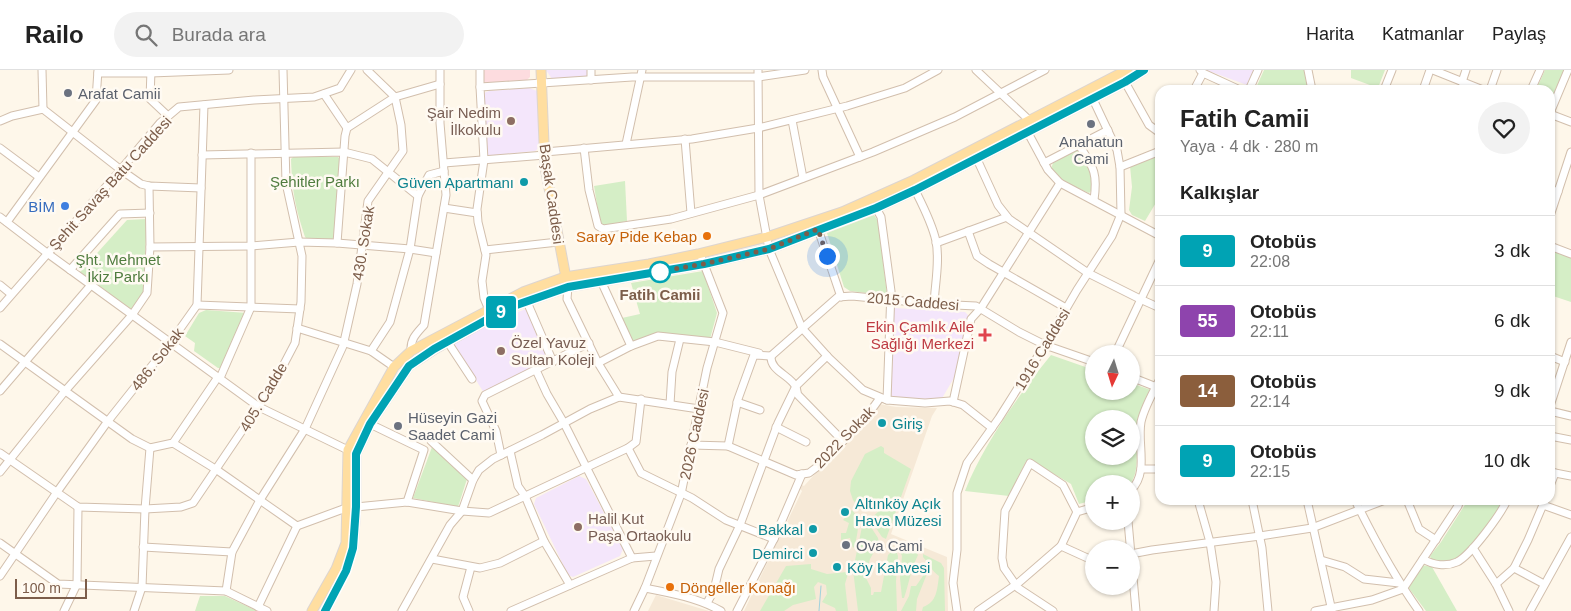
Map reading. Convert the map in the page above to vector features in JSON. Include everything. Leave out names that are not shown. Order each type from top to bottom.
[{"type":"main road","name":"Başak Caddesi","points":[[541,70],[545,167],[568,287]]},
{"type":"main road","points":[[312,611],[343,553],[346,542],[346,508],[352,452],[394,367],[411,351],[445,338],[508,308],[568,287],[704,264],[769,249],[876,208],[915,190],[1028,131],[1091,94],[1127,70]]},
{"type":"main road","points":[[325,611],[346,571],[352,553],[356,507],[352,452],[409,366],[445,338],[489,310],[523,292],[565,278],[700,254],[768,237],[842,212],[914,180],[1029,120],[1125,82],[1144,70]]},
{"type":"street","points":[[42,70],[43,109]]},
{"type":"street","points":[[7,222],[96,100],[98,71],[229,70]]},
{"type":"street","name":"405. Cadde","points":[[78,507],[181,508],[193,503],[259,407],[295,343],[300,309],[302,256],[286,182],[283,70]]},
{"type":"street","name":"Şehit Savaş Batu Caddesi","points":[[0,308],[160,123],[179,108],[314,97],[340,88],[351,70]]},
{"type":"street","points":[[367,70],[395,98]]},
{"type":"street","points":[[411,351],[414,336],[424,325],[446,196],[440,123],[440,70]]},
{"type":"street","points":[[480,70],[484,160],[477,212],[486,255],[482,281],[484,298],[489,310]]},
{"type":"street","points":[[591,70],[591,80]]},
{"type":"street","points":[[480,87],[591,80],[642,73],[758,74],[805,70]]},
{"type":"street","points":[[822,70],[823,78],[860,157]]},
{"type":"street","points":[[372,351],[390,322],[410,249],[418,196],[429,176],[444,167],[484,160],[584,148],[685,139],[758,128],[905,88],[938,70]]},
{"type":"street","points":[[976,70],[1029,120]]},
{"type":"street","points":[[584,148],[589,190],[598,226],[603,229],[671,219],[759,195],[860,157],[955,117],[1045,70]]},
{"type":"street","points":[[1251,85],[1258,70]]},
{"type":"street","points":[[1308,70],[1311,85]]},
{"type":"street","points":[[1386,85],[1392,70]]},
{"type":"street","points":[[1425,85],[1431,70],[1470,85]]},
{"type":"street","points":[[1462,82],[1466,70]]},
{"type":"street","points":[[1492,85],[1497,70]]},
{"type":"street","points":[[1533,85],[1540,70]]},
{"type":"street","points":[[1555,102],[1568,70]]},
{"type":"street","points":[[151,72],[150,99],[168,116]]},
{"type":"street","points":[[1196,85],[1201,72],[1229,85]]},
{"type":"street","points":[[626,144],[642,73]]},
{"type":"street","points":[[758,74],[759,195],[769,249],[802,328],[827,356],[863,390],[883,399],[891,291],[880,217],[876,208]]},
{"type":"street","points":[[1125,82],[1149,125],[1155,129]]},
{"type":"street","points":[[337,243],[347,128],[395,98],[440,84]]},
{"type":"street","points":[[324,94],[347,128]]},
{"type":"street","name":"1916 Caddesi","points":[[957,611],[953,583],[957,550],[957,493],[967,463],[992,428],[1045,345],[1112,236],[1121,214],[1120,166],[1117,150],[1091,94]]},
{"type":"street","name":"430. Sokak","points":[[226,591],[232,552],[260,500],[305,429],[344,343],[357,284],[368,201],[403,151],[401,124],[395,98]]},
{"type":"street","points":[[204,105],[197,305],[300,309]]},
{"type":"street","points":[[0,121],[12,116],[43,109],[141,184],[201,188]]},
{"type":"street","points":[[1555,116],[1571,122]]},
{"type":"street","points":[[792,120],[803,178]]},
{"type":"street","points":[[1044,163],[1108,130]]},
{"type":"street","points":[[1028,131],[1048,170],[1060,183],[1155,233]]},
{"type":"street","points":[[685,139],[691,213]]},
{"type":"street","points":[[1079,145],[1094,169],[1096,178],[1094,200]]},
{"type":"street","points":[[0,148],[39,177]]},
{"type":"street","points":[[202,155],[344,152],[372,160],[387,174],[418,196]]},
{"type":"street","points":[[1555,201],[1571,152]]},
{"type":"street","points":[[0,344],[132,439],[150,448],[173,443],[219,378],[251,307],[251,153]]},
{"type":"street","points":[[1120,166],[1155,153]]},
{"type":"street","points":[[976,157],[998,206],[1006,217],[1088,273],[1155,306]]},
{"type":"street","points":[[992,428],[963,405],[953,402],[971,319],[981,308],[1004,273],[1060,183]]},
{"type":"street","points":[[0,472],[65,390],[132,314],[147,292],[150,247],[149,186]]},
{"type":"street","points":[[915,190],[932,227],[936,243],[937,264],[934,304]]},
{"type":"street","points":[[444,208],[477,212]]},
{"type":"street","points":[[70,270],[120,214],[150,213]]},
{"type":"street","points":[[0,217],[259,407],[352,452]]},
{"type":"street","points":[[936,243],[1006,217]]},
{"type":"street","points":[[728,446],[737,402],[754,355],[771,356],[838,297],[841,297],[818,229]]},
{"type":"street","points":[[968,231],[977,256],[1066,308]]},
{"type":"street","points":[[150,247],[251,246],[299,242],[362,245],[436,253]]},
{"type":"street","points":[[485,250],[558,242]]},
{"type":"street","points":[[1555,248],[1571,254]]},
{"type":"street","name":"2026 Caddesi","points":[[634,611],[645,588],[681,494],[707,368],[723,313],[700,254]]},
{"type":"street","points":[[1119,345],[1155,270]]},
{"type":"street","points":[[601,281],[631,346]]},
{"type":"street","points":[[0,285],[11,294]]},
{"type":"street","points":[[0,391],[91,285]]},
{"type":"street","points":[[568,287],[567,299],[598,363],[619,397]]},
{"type":"street","name":"2015 Caddesi","points":[[841,297],[852,296],[976,306],[1045,345],[1085,359]]},
{"type":"street","points":[[526,302],[553,362]]},
{"type":"street","name":"486. Sokak","points":[[0,576],[108,421],[170,343],[197,305]]},
{"type":"street","points":[[297,328],[372,351],[394,367]]},
{"type":"street","points":[[598,363],[631,346],[658,336],[715,342],[771,356]]},
{"type":"street","points":[[445,338],[472,380]]},
{"type":"street","points":[[670,404],[672,372],[680,339]]},
{"type":"street","points":[[1555,392],[1571,342]]},
{"type":"street","points":[[501,455],[493,422],[482,401],[485,395],[589,343]]},
{"type":"street","points":[[771,356],[774,366],[796,386],[798,395],[843,441]]},
{"type":"street","points":[[707,603],[714,590],[719,569],[740,525],[776,428],[796,386],[827,356]]},
{"type":"street","points":[[1555,358],[1565,362]]},
{"type":"street","points":[[536,370],[632,558]]},
{"type":"street","points":[[1562,372],[1571,374]]},
{"type":"street","points":[[1140,380],[1155,386]]},
{"type":"street","points":[[1139,475],[1141,469],[1141,424],[1155,394]]},
{"type":"street","points":[[402,611],[450,524],[462,511],[473,480],[479,470],[493,459],[590,409],[619,397],[699,409]]},
{"type":"street","points":[[356,507],[407,502],[462,511],[489,513],[628,448],[636,442],[641,399]]},
{"type":"street","name":"2022 Sokak","points":[[691,445],[728,446],[796,475],[809,473],[818,467],[883,399],[925,403],[953,402]]},
{"type":"street","points":[[737,402],[760,410]]},
{"type":"street","points":[[1555,412],[1571,416]]},
{"type":"street","points":[[370,424],[424,450],[407,502]]},
{"type":"street","points":[[776,428],[806,442]]},
{"type":"street","points":[[1555,437],[1571,440]]},
{"type":"street","points":[[431,442],[473,480]]},
{"type":"street","points":[[173,443],[297,526]]},
{"type":"street","points":[[134,611],[142,587],[150,448]]},
{"type":"street","points":[[628,448],[641,473],[726,520],[774,540]]},
{"type":"street","points":[[510,451],[518,486],[525,496],[544,541],[570,585]]},
{"type":"street","points":[[0,453],[78,507],[77,584],[64,611]]},
{"type":"street","points":[[1053,611],[1018,588],[1004,568],[1005,511],[1030,463],[1063,485],[1077,512]]},
{"type":"street","points":[[1141,469],[1155,469]]},
{"type":"street","points":[[1555,472],[1571,476]]},
{"type":"street","points":[[737,611],[774,540],[802,474]]},
{"type":"street","points":[[1199,505],[1210,542],[1216,582],[1214,611]]},
{"type":"street","points":[[1253,505],[1262,548],[1268,611]]},
{"type":"street","points":[[1308,505],[1331,610]]},
{"type":"street","points":[[1357,505],[1401,586],[1419,611]]},
{"type":"street","points":[[1140,553],[1312,528],[1371,505]]},
{"type":"street","points":[[1409,505],[1418,529],[1436,540]]},
{"type":"street","points":[[1315,611],[1331,610],[1372,600],[1401,586],[1436,540],[1458,505]]},
{"type":"street","points":[[1423,558],[1431,563],[1453,564],[1460,561],[1474,548],[1504,505]]},
{"type":"street","points":[[1496,584],[1514,568],[1543,505]]},
{"type":"street","points":[[1550,505],[1571,515]]},
{"type":"street","points":[[258,607],[297,526],[346,508]]},
{"type":"street","points":[[978,611],[986,609],[1061,546],[1077,512],[1085,510]]},
{"type":"street","points":[[1530,611],[1571,537]]},
{"type":"street","points":[[432,559],[480,568],[500,563],[544,541]]},
{"type":"street","points":[[0,544],[58,584],[226,591],[267,611]]},
{"type":"street","points":[[1061,546],[1085,556]]},
{"type":"street","points":[[143,547],[232,552]]},
{"type":"street","points":[[1474,548],[1496,584],[1509,611]]},
{"type":"street","points":[[511,611],[528,608],[570,585],[632,558],[656,556]]},
{"type":"street","points":[[1321,560],[1345,567],[1364,579],[1401,586]]},
{"type":"street","points":[[470,611],[463,597],[471,567]]},
{"type":"street","points":[[1514,568],[1544,584]]},
{"type":"street","points":[[645,588],[707,603],[722,611]]},
{"type":"street","points":[[1135,595],[1136,611]]},
{"type":"shaded area","points":[[482,70],[530,70],[530,77],[526,81],[483,83]]},
{"type":"shaded area","points":[[546,70],[589,70],[589,74],[587,76],[552,79]]},
{"type":"shaded area","points":[[1206,70],[1255,70],[1247,85]]},
{"type":"shaded area","name":"Şair Nedim İlkokulu","points":[[529,88],[537,91],[539,148],[535,151],[488,156],[486,152],[484,93]]},
{"type":"shaded area","points":[[894,308],[965,312],[969,316],[958,371],[941,400],[891,397]]},
{"type":"shaded area","name":"Özel Yavuz Sultan Koleji","points":[[526,309],[550,360],[484,393],[452,342],[486,324]]},
{"type":"shaded area","name":"Altınköy Açık Hava Müzesi","points":[[879,404],[896,407],[937,408],[932,416],[891,534],[947,557],[948,611],[744,611],[802,491],[800,489],[802,485],[804,486]]},
{"type":"shaded area","name":"Halil Kut Paşa Ortaokulu","points":[[579,476],[586,479],[623,549],[620,556],[573,577],[568,575],[534,504],[536,498]]},
{"type":"shaded area","points":[[656,595],[709,611],[648,611]]},
{"type":"green space","points":[[1264,70],[1305,70],[1308,85],[1257,85]]},
{"type":"green space","points":[[1351,70],[1385,70],[1379,85],[1370,85],[1351,78]]},
{"type":"green space","points":[[1545,70],[1565,70],[1555,95],[1555,85],[1538,85]]},
{"type":"green space","points":[[1077,150],[1082,153],[1090,167],[1092,190],[1089,193],[1062,181],[1051,169],[1053,163]]},
{"type":"green space","name":"Şehitler Parkı","points":[[294,156],[338,157],[340,159],[334,238],[329,241],[307,239],[305,237],[293,189],[291,159]]},
{"type":"green space","points":[[1155,158],[1155,204],[1145,221],[1132,215],[1129,210],[1132,187],[1130,166]]},
{"type":"green space","points":[[625,181],[627,221],[603,226],[600,223],[594,186]]},
{"type":"green space","points":[[874,215],[878,221],[887,294],[883,295],[850,291],[844,287],[827,233]]},
{"type":"green space","name":"Şht. Mehmet İkiz Parkı","points":[[147,219],[143,293],[131,309],[80,272],[127,220]]},
{"type":"green space","points":[[1555,251],[1571,257],[1571,302],[1555,297]]},
{"type":"green space","points":[[703,271],[717,313],[710,339],[655,334],[634,342],[631,340],[622,318],[640,314],[631,283]]},
{"type":"green space","points":[[206,310],[247,313],[222,368],[218,368],[194,351],[195,343],[185,336],[199,313]]},
{"type":"green space","points":[[1051,355],[1085,367],[1085,400],[1140,400],[1140,386],[1151,390],[1140,414],[1140,410],[1085,410],[1085,465],[1137,465],[1134,475],[1085,475],[1085,502],[1079,504],[1071,484],[1037,464],[1026,461],[1009,496],[965,491],[992,438],[1015,403]]},
{"type":"green space","points":[[881,446],[884,448],[884,453],[911,469],[886,539],[882,537],[870,519],[878,512],[883,501],[880,499],[877,503],[871,496],[860,509],[853,500],[850,491],[851,481],[865,454]]},
{"type":"green space","points":[[432,447],[467,479],[458,507],[413,498]]},
{"type":"green space","points":[[1465,505],[1499,505],[1488,525],[1466,552],[1458,558],[1450,562],[1432,561],[1430,556]]},
{"type":"green space","points":[[852,510],[858,523],[855,546],[853,548],[850,538],[841,540],[841,533],[846,533],[849,523],[843,520]]},
{"type":"green space","points":[[863,522],[869,524],[879,543],[870,559],[865,576],[871,588],[871,595],[874,592],[881,592],[890,553],[890,543],[898,556],[896,581],[897,611],[858,611],[853,570]]},
{"type":"green space","points":[[899,543],[918,555],[904,598],[902,598],[900,578],[902,556],[897,544]]},
{"type":"green space","points":[[923,554],[941,563],[944,568],[945,611],[922,611],[923,607],[934,599],[939,576],[932,570]]},
{"type":"green space","points":[[811,564],[811,569],[827,574],[847,572],[849,570],[845,584],[848,611],[836,611],[835,608],[822,602],[827,594],[826,585],[818,582],[814,587],[816,599],[793,605],[784,611],[760,611],[786,566]]},
{"type":"green space","points":[[1422,565],[1432,567],[1457,611],[1426,611],[1408,587]]},
{"type":"green space","points":[[925,566],[928,571],[917,599],[916,611],[901,611],[909,596],[911,586],[916,586],[923,576]]},
{"type":"green space","points":[[200,596],[225,596],[257,611],[195,611]]},
{"type":"waterway","points":[[819,611],[821,586]]},
{"type":"bus line","name":"9","points":[[325,611],[346,571],[353,548],[356,507],[356,454],[370,424],[409,366],[434,349],[508,308],[568,287],[704,264],[769,249],[876,208],[915,190],[1125,82],[1144,70]]},
{"type":"place","name":"Arafat Camii","points":[[68,93]]},
{"type":"place","name":"Şair Nedim İlkokulu","points":[[511,121]]},
{"type":"place","name":"Anahatun Cami","points":[[1091,124]]},
{"type":"place","name":"Güven Apartmanı","points":[[524,182]]},
{"type":"place","name":"BİM","points":[[65,206]]},
{"type":"place","name":"Saray Pide Kebap","points":[[707,236]]},
{"type":"place","name":"Fatih Camii","points":[[660,272]]},
{"type":"place","name":"Ekin Çamlık Aile Sağlığı Merkezi","points":[[985,335]]},
{"type":"place","name":"Özel Yavuz Sultan Koleji","points":[[501,351]]},
{"type":"place","name":"Giriş","points":[[882,423]]},
{"type":"place","name":"Hüseyin Gazi Saadet Cami","points":[[398,426]]},
{"type":"place","name":"Altınköy Açık Hava Müzesi","points":[[845,512]]},
{"type":"place","name":"Halil Kut Paşa Ortaokulu","points":[[578,527]]},
{"type":"place","name":"Bakkal","points":[[813,529]]},
{"type":"place","name":"Ova Cami","points":[[846,545]]},
{"type":"place","name":"Demirci","points":[[813,553]]},
{"type":"place","name":"Köy Kahvesi","points":[[837,567]]},
{"type":"place","name":"Döngeller Konağı","points":[[670,587]]},
{"type":"route","points":[[660,272],[655,272],[704,264],[769,249],[818,229],[827,256]]}]
